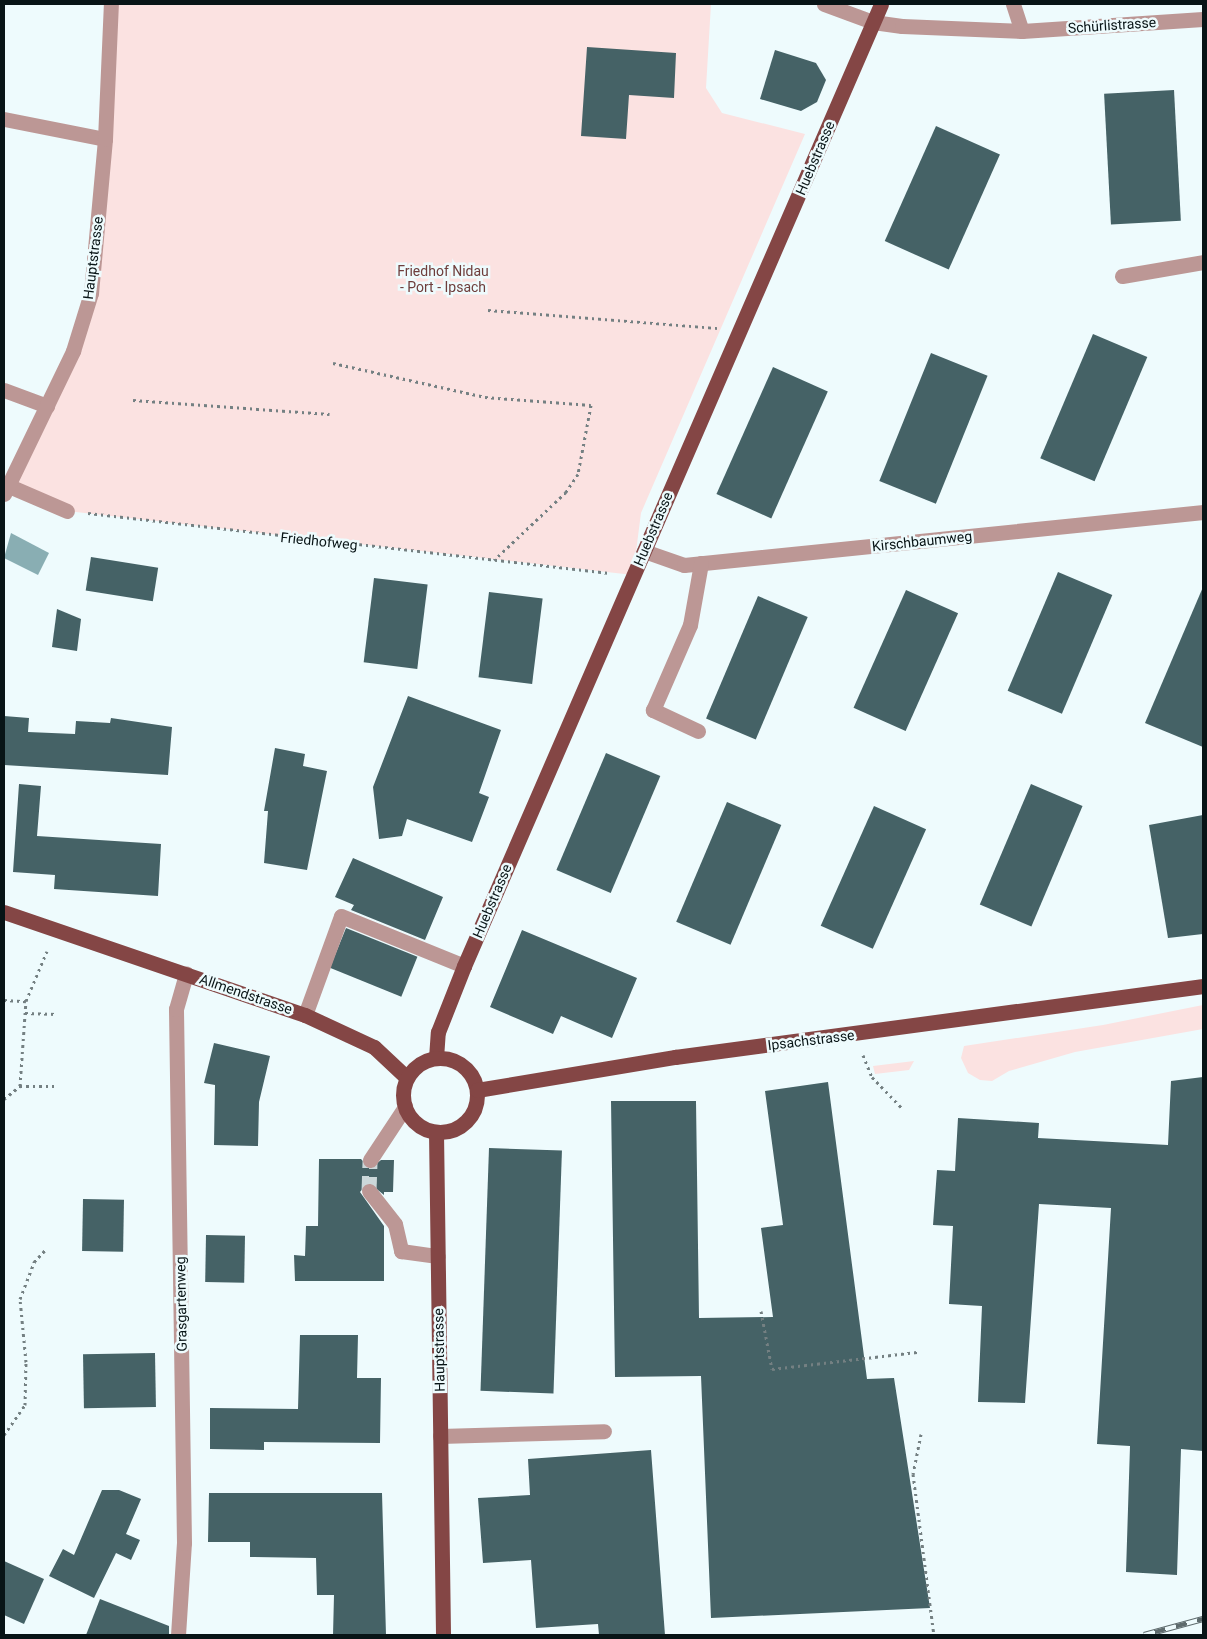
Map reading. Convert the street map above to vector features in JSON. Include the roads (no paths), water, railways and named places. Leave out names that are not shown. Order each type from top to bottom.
[{"type":"main road","name":"Huebstrasse","points":[[436,1058],[438,1032],[464,966],[738,330],[881,4]]},
{"type":"main road","name":"Allmendstrasse","points":[[4,912],[305,1015],[374,1047],[407,1078]]},
{"type":"main road","name":"Ipsachstrasse","points":[[477,1090],[675,1057],[860,1034],[1203,986]]},
{"type":"main road","points":[[436,1058],[458,1062],[474,1079],[477,1090],[475,1107],[466,1121],[457,1128],[436,1132],[417,1124],[405,1107],[407,1078],[424,1061],[436,1058]]},
{"type":"main road","name":"Hauptstrasse","points":[[436,1132],[443,1635]]},
{"type":"street","name":"Hauptstrasse","points":[[7,490],[73,351],[91,293],[105,139],[111,4]]},
{"type":"street","name":"Schürlistrasse","points":[[824,4],[873,22],[1022,30],[1203,19]]},
{"type":"street","points":[[1014,4],[1022,30]]},
{"type":"street","points":[[4,119],[105,139]]},
{"type":"street","points":[[1122,276],[1203,262]]},
{"type":"street","points":[[4,390],[47,406]]},
{"type":"street","points":[[7,490],[67,511]]},
{"type":"street","name":"Kirschbaumweg","points":[[644,551],[684,565],[1203,512]]},
{"type":"street","points":[[698,731],[653,710],[690,625],[701,563]]},
{"type":"street","points":[[305,1015],[341,916],[464,966]]},
{"type":"street","name":"Grasgartenweg","points":[[178,1635],[184,1543],[176,1009],[186,973]]},
{"type":"street","points":[[370,1160],[405,1107]]},
{"type":"street","points":[[369,1191],[395,1224],[401,1251],[438,1256]]},
{"type":"street","points":[[440,1436],[604,1431]]},
{"type":"water","points":[[11,533],[49,553],[38,575],[4,558]]},
{"type":"tunnel","points":[[369,1191],[370,1160]]},
{"type":"railway","points":[[1144,1635],[1203,1619]]},
{"type":"park label","name":"Friedhof Nidau - Port - Ipsach","points":[[443,280]]}]
